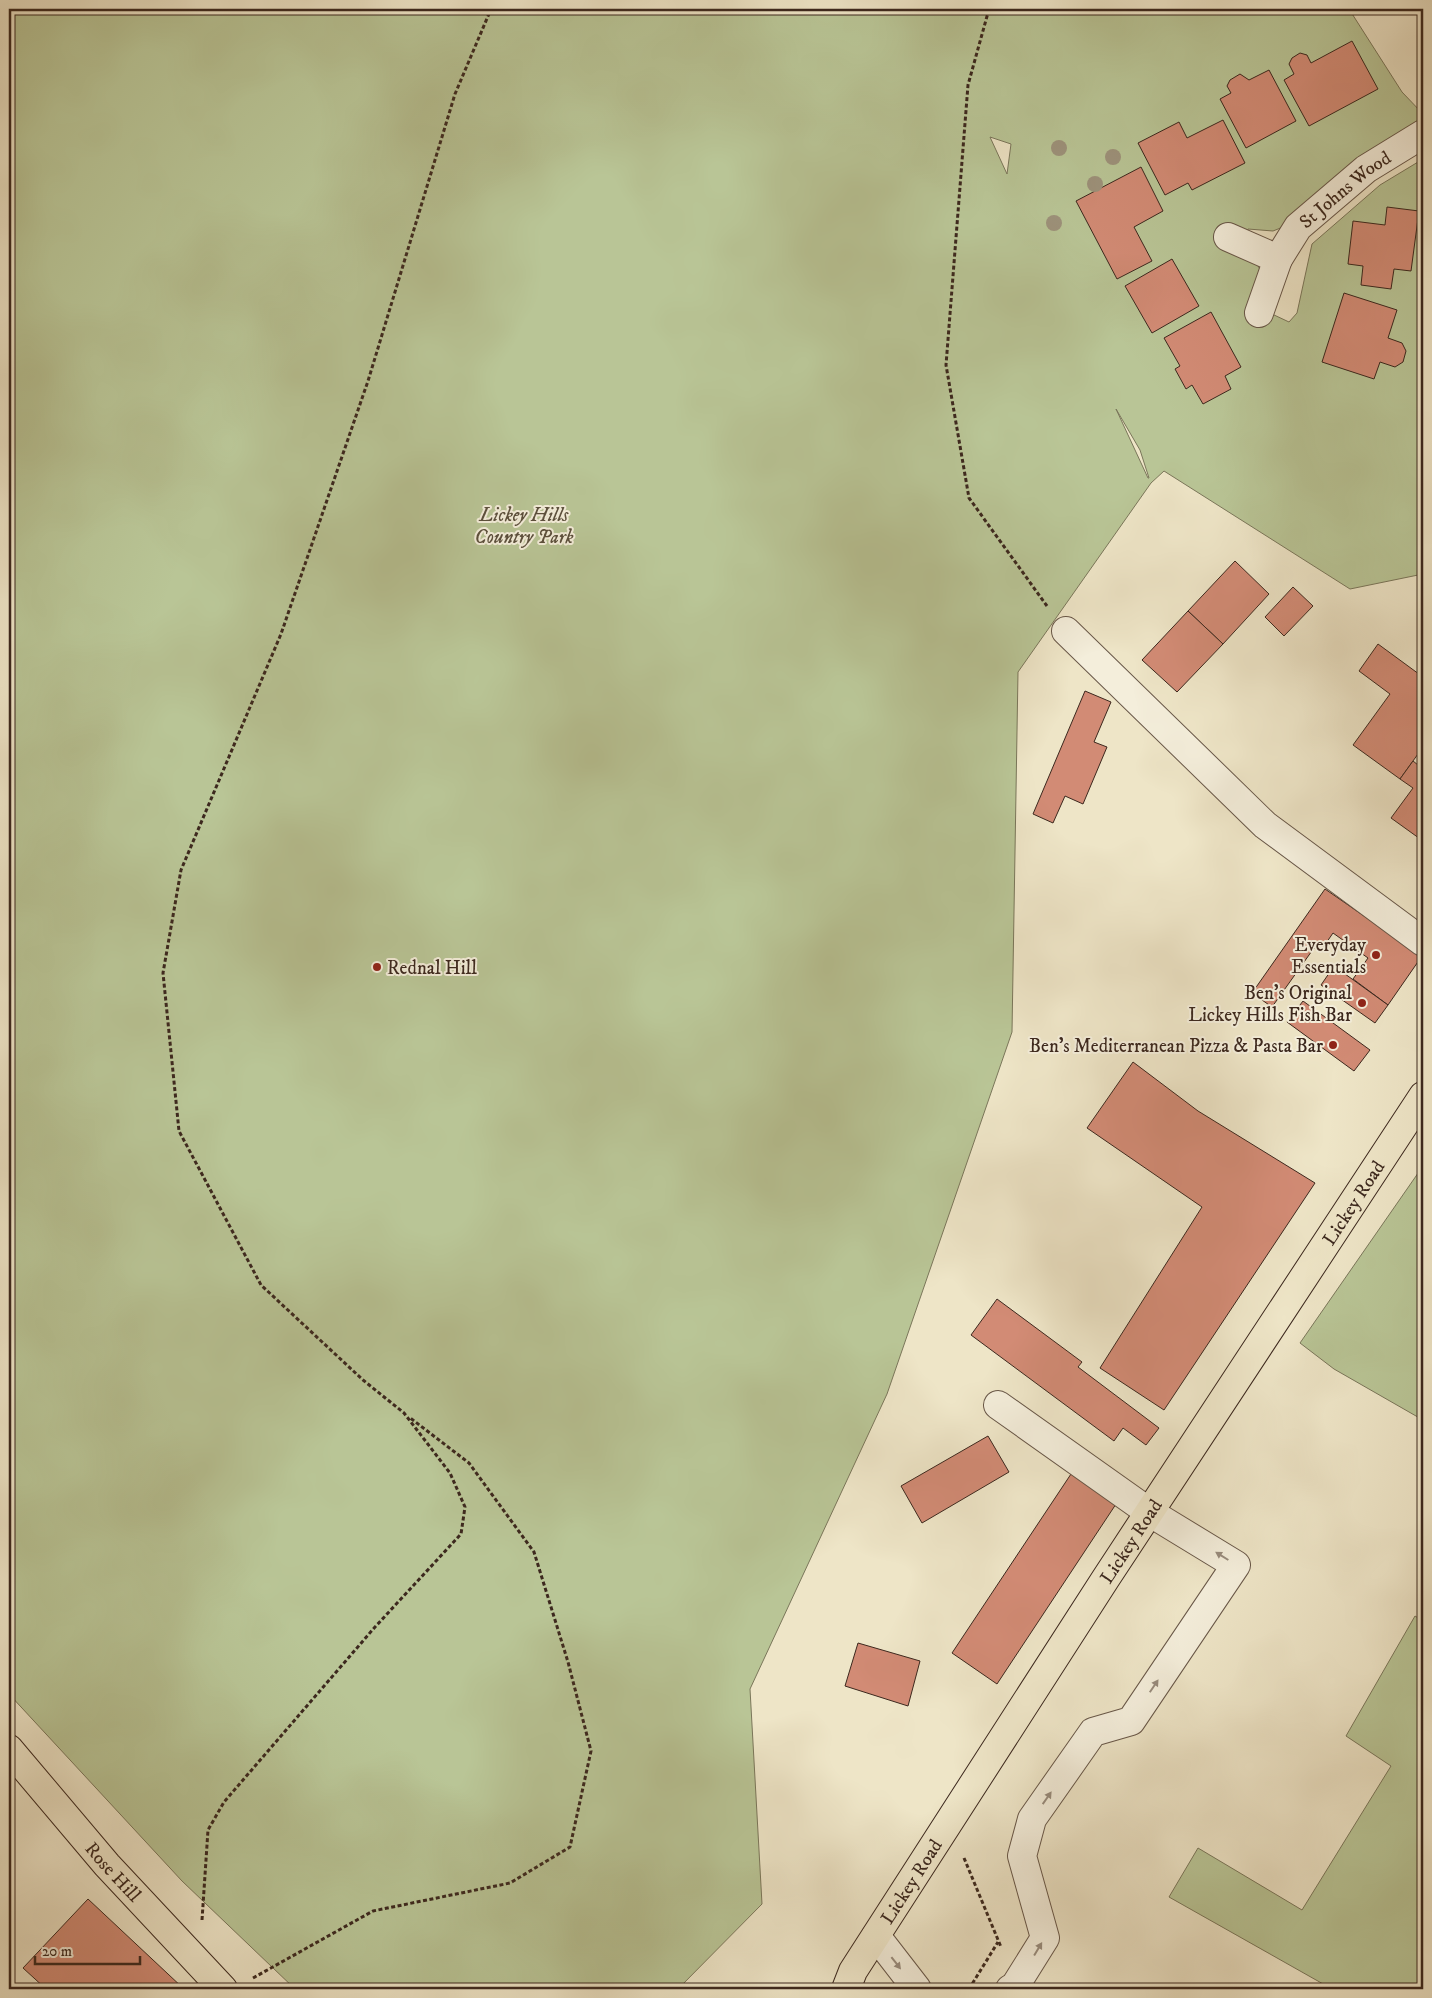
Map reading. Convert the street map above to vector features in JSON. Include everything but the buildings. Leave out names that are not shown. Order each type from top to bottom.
[{"type":"main road","name":"Lickey Road","points":[[846,1989],[854,1970],[1149,1512],[1423,1096]]},
{"type":"main road","name":"Rose Hill","points":[[9,1749],[107,1865],[223,1989]]},
{"type":"street","name":"St Johns Wood","points":[[1259,313],[1278,258],[1298,227],[1366,169],[1423,134]]},
{"type":"street","points":[[1228,237],[1278,258]]},
{"type":"street","points":[[1066,631],[1265,825],[1423,942]]},
{"type":"street","points":[[998,1404],[1149,1512],[1236,1565],[1130,1721],[1093,1732],[1032,1819],[1022,1856],[1045,1938],[1015,1984]]},
{"type":"street","points":[[876,1936],[917,1989]]},
{"type":"path","points":[[249,1980],[374,1911],[510,1883],[570,1847],[591,1751],[568,1662],[534,1552],[469,1464],[363,1380],[261,1285],[179,1131],[163,973],[181,870],[281,634],[368,381],[455,94],[490,9]]},
{"type":"path","points":[[989,9],[968,85],[946,365],[969,498],[1066,631]]},
{"type":"path","points":[[179,1942],[202,1920],[208,1830],[224,1802],[375,1627],[461,1534],[465,1507],[450,1472],[404,1413]]},
{"type":"path","points":[[950,1822],[1015,1984]]},
{"type":"path","points":[[969,1989],[999,1942]]},
{"type":"green space","name":"Lickey Hills Country Park","points":[[9,9],[1349,9],[1402,92],[1423,114],[1423,121],[1293,223],[1273,231],[1248,229],[1244,240],[1264,277],[1272,314],[1289,322],[1297,313],[1312,244],[1380,185],[1423,159],[1423,574],[1350,589],[1164,471],[1151,483],[1018,672],[1012,1032],[887,1394],[750,1689],[762,1904],[678,1989],[295,1989],[182,1881],[9,1694]],"holes":[[[990,137],[1011,144],[1007,174]],[[1116,409],[1140,450],[1149,478],[1148,478]]]},
{"type":"green space","points":[[1423,1166],[1423,1420],[1334,1369],[1300,1343]]},
{"type":"green space","points":[[1415,1616],[1423,1621],[1423,1989],[1332,1989],[1169,1897],[1198,1848],[1302,1910],[1391,1766],[1346,1736]]},
{"type":"place","name":"Everyday Essentials","points":[[1376,955]]},
{"type":"place","name":"Rednal Hill","points":[[377,967]]},
{"type":"place","name":"Ben's Original Lickey Hills Fish Bar","points":[[1362,1003]]},
{"type":"place","name":"Ben's Mediterranean Pizza & Pasta Bar","points":[[1333,1045]]}]
